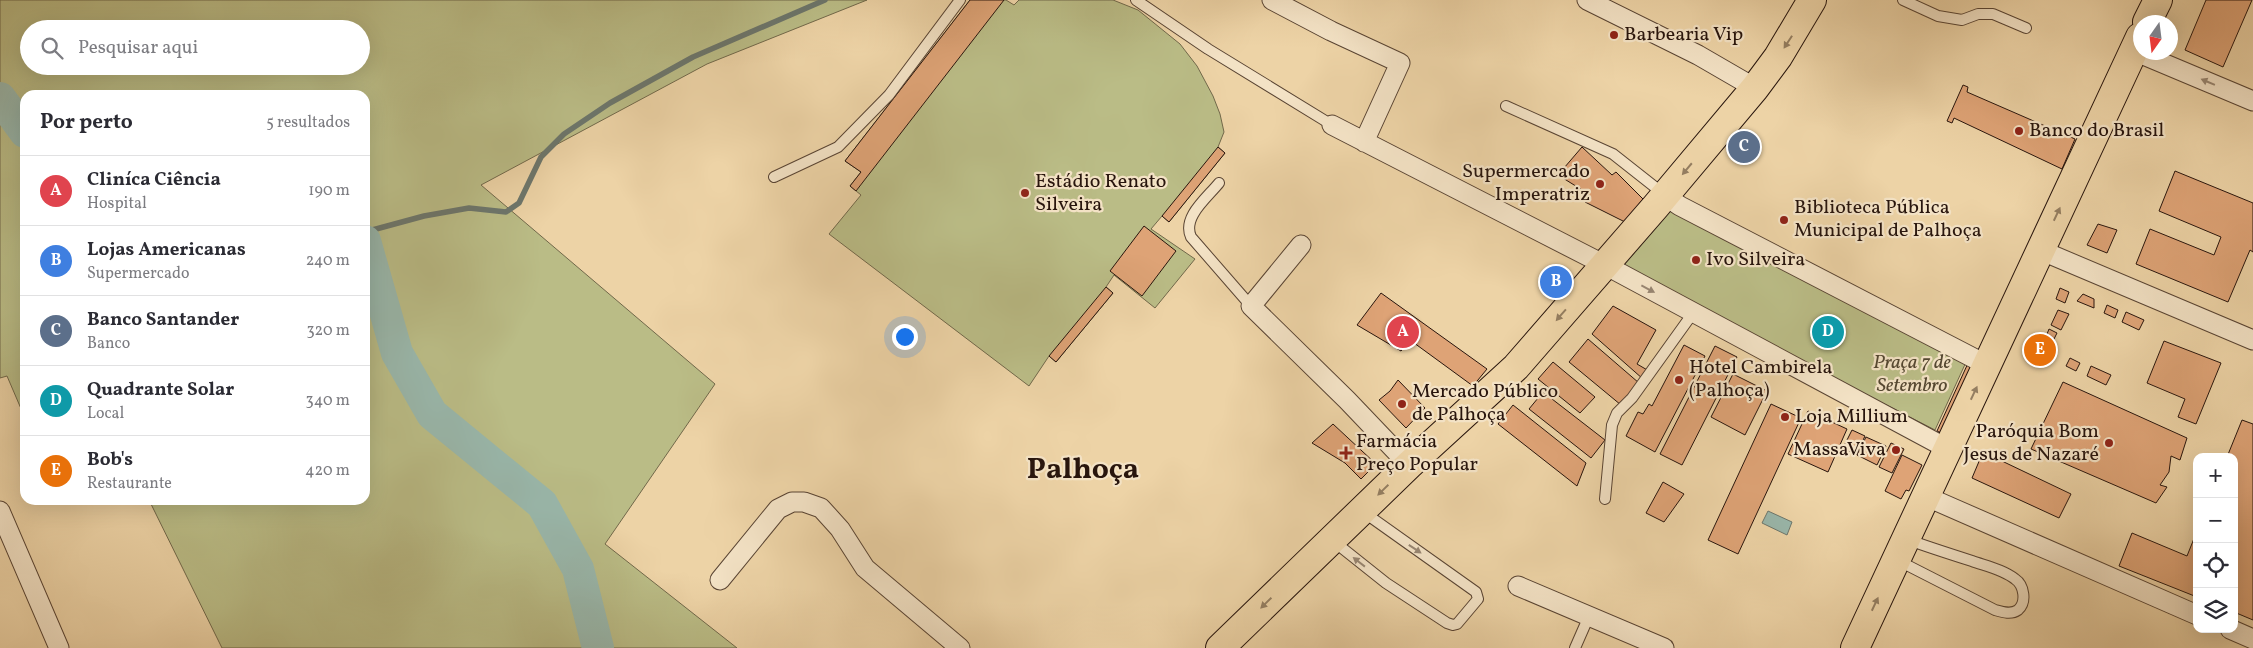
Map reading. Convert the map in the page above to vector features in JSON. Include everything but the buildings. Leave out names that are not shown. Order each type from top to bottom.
[{"type":"main road","points":[[1220,648],[1409,465],[1516,367],[1665,196],[1755,88],[1778,57],[1812,0]]},
{"type":"main road","points":[[2150,15],[2158,0]]},
{"type":"main road","points":[[1855,648],[2133,52]]},
{"type":"street","points":[[1272,0],[1323,27],[1400,63],[1364,142]]},
{"type":"street","points":[[1587,0],[1698,55],[1755,88]]},
{"type":"street","points":[[2170,60],[2253,101]]},
{"type":"street","points":[[1332,125],[1605,265],[1948,449]]},
{"type":"street","points":[[1665,196],[1680,206],[1987,365]]},
{"type":"street","points":[[1300,245],[1251,306],[1347,400],[1409,465]]},
{"type":"street","points":[[2040,250],[2253,340]]},
{"type":"street","points":[[1925,496],[2193,613]]},
{"type":"street","points":[[720,580],[778,509],[792,502],[804,502],[822,508],[840,529],[865,568],[878,581],[960,648]]},
{"type":"street","points":[[0,511],[59,648]]},
{"type":"street","points":[[1518,586],[1664,648]]},
{"type":"street","points":[[2238,632],[2253,639]]},
{"type":"lane","points":[[774,177],[838,147],[890,95],[960,0]]},
{"type":"lane","points":[[1136,0],[1208,48],[1332,125]]},
{"type":"lane","points":[[1903,0],[1938,16],[1962,20],[1978,14],[1993,14],[2026,28]]},
{"type":"lane","points":[[1506,106],[1613,154],[1665,196]]},
{"type":"lane","points":[[1218,183],[1190,220],[1187,229],[1191,237],[1251,306]]},
{"type":"lane","points":[[1604,499],[1612,424],[1617,413],[1632,398],[1693,313]]},
{"type":"lane","points":[[1332,540],[1386,583],[1447,623],[1457,624],[1478,599],[1476,592],[1361,511]]},
{"type":"lane","points":[[1901,549],[1991,567],[2015,578],[2021,584],[2022,604],[2017,610],[2008,613],[1995,610],[1901,549]]},
{"type":"lane","points":[[1575,648],[1589,616]]},
{"type":"green space","points":[[0,0],[867,0],[707,64],[481,185],[715,384],[605,544],[737,648],[222,648],[151,505],[370,505],[370,90],[20,90],[20,406],[7,376],[0,378]]},
{"type":"green space","name":"Estádio Renato Silveira","points":[[970,0],[1006,0],[1014,5],[1019,0],[1113,0],[1138,10],[1180,44],[1197,66],[1213,96],[1224,132],[1218,147],[1225,153],[1169,222],[1162,216],[1151,229],[1195,259],[1155,308],[1114,275],[1106,287],[1113,293],[1056,362],[1049,356],[1029,386],[829,234],[861,195],[850,186],[861,172],[845,161]]},
{"type":"green space","name":"Praça 7 de Setembro","points":[[1663,209],[1674,209],[1967,360],[1935,430],[1622,269],[1620,260]]},
{"type":"shaded area","points":[[1768,511],[1792,522],[1787,535],[1762,523]]},
{"type":"waterway","points":[[370,231],[424,216],[469,208],[506,212],[519,203],[541,157],[564,134],[610,103],[693,57],[825,0]]},
{"type":"waterway","points":[[0,98],[20,125]]},
{"type":"waterway","points":[[370,258],[397,353],[432,414],[542,504],[578,569],[598,648]]},
{"type":"place","name":"Barbearia Vip","points":[[1614,35]]},
{"type":"place","name":"Banco do Brasil","points":[[2019,131]]},
{"type":"place","name":"Banco Santander","points":[[1744,147]]},
{"type":"place","name":"Supermercado Imperatriz","points":[[1600,184]]},
{"type":"place","name":"Estádio Renato Silveira","points":[[1025,193]]},
{"type":"place","name":"Biblioteca Pública Municipal de Palhoça","points":[[1784,220]]},
{"type":"place","name":"Ivo Silveira","points":[[1696,260]]},
{"type":"place","name":"Lojas Americanas","points":[[1556,282]]},
{"type":"place","name":"Cliníca Ciência","points":[[1403,332]]},
{"type":"place","name":"Quadrante Solar","points":[[1828,332]]},
{"type":"place","name":"Bob's","points":[[2040,350]]},
{"type":"place","name":"Hotel Cambirela (Palhoça)","points":[[1679,380]]},
{"type":"place","name":"Mercado Público de Palhoça","points":[[1402,404]]},
{"type":"place","name":"Loja Millium","points":[[1785,417]]},
{"type":"place","name":"Paróquia Bom Jesus de Nazaré","points":[[2109,443]]},
{"type":"place","name":"MassaViva","points":[[1896,450]]},
{"type":"place","name":"Farmácia Preço Popular","points":[[1346,453]]},
{"type":"district","name":"Palhoça","points":[[1083,470]]}]
